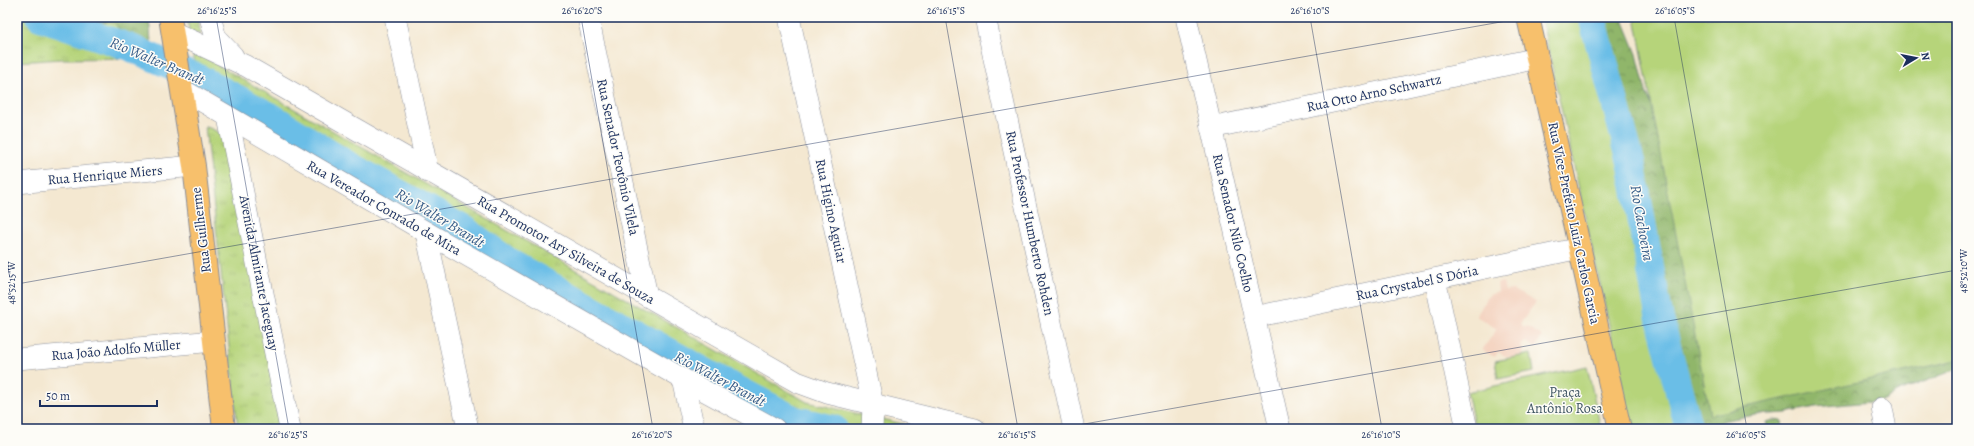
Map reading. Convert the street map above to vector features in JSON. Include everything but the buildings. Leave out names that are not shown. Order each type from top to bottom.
[{"type":"main road","name":"Rua Vice-Prefeito Luiz Carlos Garcia","points":[[1528,17],[1620,429]]},
{"type":"main road","name":"Rua Guilherme","points":[[173,22],[194,166],[224,429]]},
{"type":"street","points":[[210,17],[212,32],[216,38],[230,53],[246,66]]},
{"type":"street","points":[[395,17],[428,172]]},
{"type":"street","name":"Rua Senador Teotônio Vilela","points":[[588,17],[647,296]]},
{"type":"street","name":"Rua Higino Aguiar","points":[[789,17],[873,405],[872,429]]},
{"type":"street","name":"Rua Professor Humberto Rohden","points":[[985,17],[1074,429]]},
{"type":"street","name":"Rua Senador Nilo Coelho","points":[[1186,17],[1280,429]]},
{"type":"street","name":"Rua Promotor Ary Silveira de Souza","points":[[173,22],[428,172],[797,382],[812,389],[975,429]]},
{"type":"street","name":"Rua Otto Arno Schwartz","points":[[1211,128],[1538,58]]},
{"type":"street","name":"Rua Vereador Conrado de Mira","points":[[182,86],[228,117],[426,232],[683,379],[775,429]]},
{"type":"street","name":"Avenida Almirante Jaceguay","points":[[228,117],[290,429]]},
{"type":"street","name":"Rua Henrique Miers","points":[[17,183],[194,166]]},
{"type":"street","points":[[426,232],[468,429]]},
{"type":"street","name":"Rua Crystabel S Dória","points":[[1254,317],[1580,248]]},
{"type":"street","points":[[1435,279],[1467,429]]},
{"type":"street","name":"Rua João Adolfo Müller","points":[[17,359],[214,341]]},
{"type":"street","points":[[683,379],[694,429]]},
{"type":"street","points":[[1882,408],[1886,429]]},
{"type":"shaded area","points":[[1503,282],[1505,291],[1513,290],[1536,302],[1520,324],[1542,336],[1535,348],[1526,342],[1521,343],[1523,355],[1509,358],[1498,352],[1495,357],[1482,350],[1497,329],[1476,316],[1489,295],[1498,292],[1497,283]]},
{"type":"green space","points":[[17,17],[149,17],[152,57],[156,58],[61,59],[17,62]]},
{"type":"green space","points":[[81,17],[149,17],[152,57],[129,47],[115,23],[82,21]]},
{"type":"green space","points":[[187,17],[200,17],[199,24],[201,35],[189,30]]},
{"type":"green space","points":[[1541,17],[1592,17],[1631,162],[1659,315],[1689,429],[1632,429]]},
{"type":"green space","points":[[1592,17],[1622,17],[1637,54],[1646,92],[1654,110],[1957,333],[1957,369],[1900,391],[1881,401],[1816,407],[1786,413],[1755,415],[1727,420],[1710,426],[1710,429],[1689,429],[1659,315],[1631,162]]},
{"type":"green space","points":[[1635,17],[1957,17],[1957,360],[1710,415]]},
{"type":"green space","points":[[193,51],[807,402],[925,429],[820,429],[781,419],[197,92]]},
{"type":"green space","points":[[205,126],[227,136],[282,429],[238,429]]},
{"type":"green space","points":[[1531,354],[1534,372],[1498,379],[1495,361]]},
{"type":"green space","name":"Praça Antônio Rosa","points":[[1587,366],[1601,429],[1475,429],[1467,392]]},
{"type":"green space","points":[[1774,420],[1782,421],[1783,429],[1768,429],[1766,422]]},
{"type":"waterway","name":"Rio Walter Brandt","points":[[40,17],[129,47],[197,77],[272,117],[343,162],[465,230],[512,264],[709,374],[795,420],[834,429]]},
{"type":"waterway","name":"Rio Cachoeira","points":[[1592,17],[1631,162],[1659,315],[1689,429]]}]
